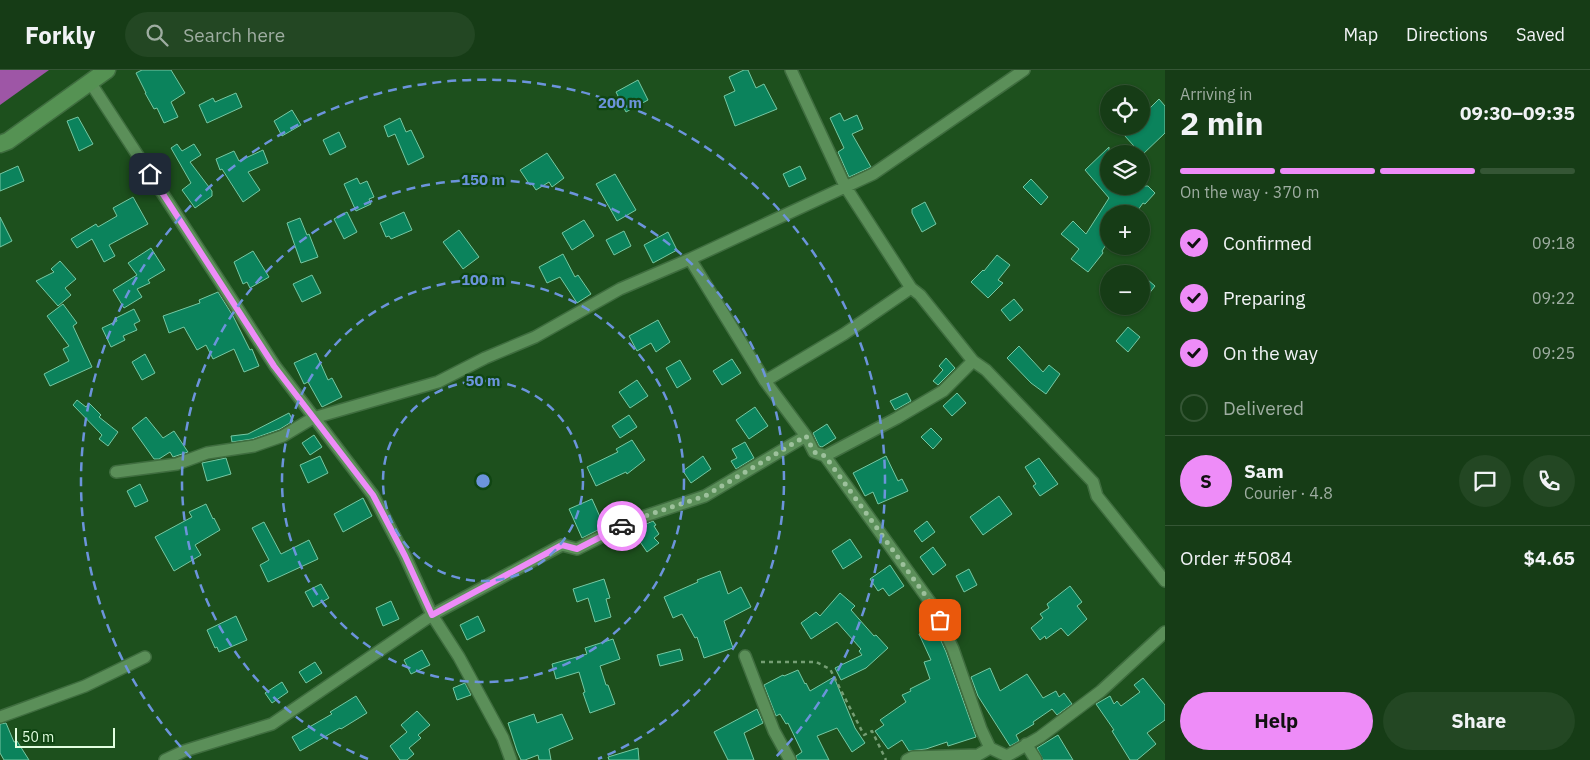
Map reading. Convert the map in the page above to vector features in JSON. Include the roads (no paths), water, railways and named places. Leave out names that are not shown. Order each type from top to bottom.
[{"type":"street","points":[[0,144],[8,141],[107,70]]},
{"type":"street","points":[[791,70],[845,186],[911,288],[920,295],[973,361],[986,370],[1093,482],[1097,496],[1165,581]]},
{"type":"street","points":[[116,472],[177,464],[207,453],[254,446],[283,436],[313,418],[438,382],[485,358],[535,337],[620,289],[690,259],[873,174],[1024,70]]},
{"type":"street","points":[[90,82],[274,366],[373,495],[405,556],[432,615],[459,656],[503,738],[511,760]]},
{"type":"street","points":[[690,259],[766,381],[806,436],[814,452],[825,456],[933,606],[953,649],[981,730],[990,748],[1007,756],[1040,737],[1101,691],[1165,632]]},
{"type":"street","points":[[766,381],[844,334],[911,288]]},
{"type":"street","points":[[825,456],[943,391],[973,361]]},
{"type":"street","points":[[165,760],[184,751],[272,724],[432,615],[562,545],[577,549],[636,519],[705,496],[806,436]]},
{"type":"street","points":[[0,717],[85,686],[145,657]]},
{"type":"street","points":[[746,659],[774,731],[790,760]]},
{"type":"street","points":[[1026,744],[1036,760]]},
{"type":"street","points":[[907,760],[913,757],[962,758],[978,755],[990,748]]}]
